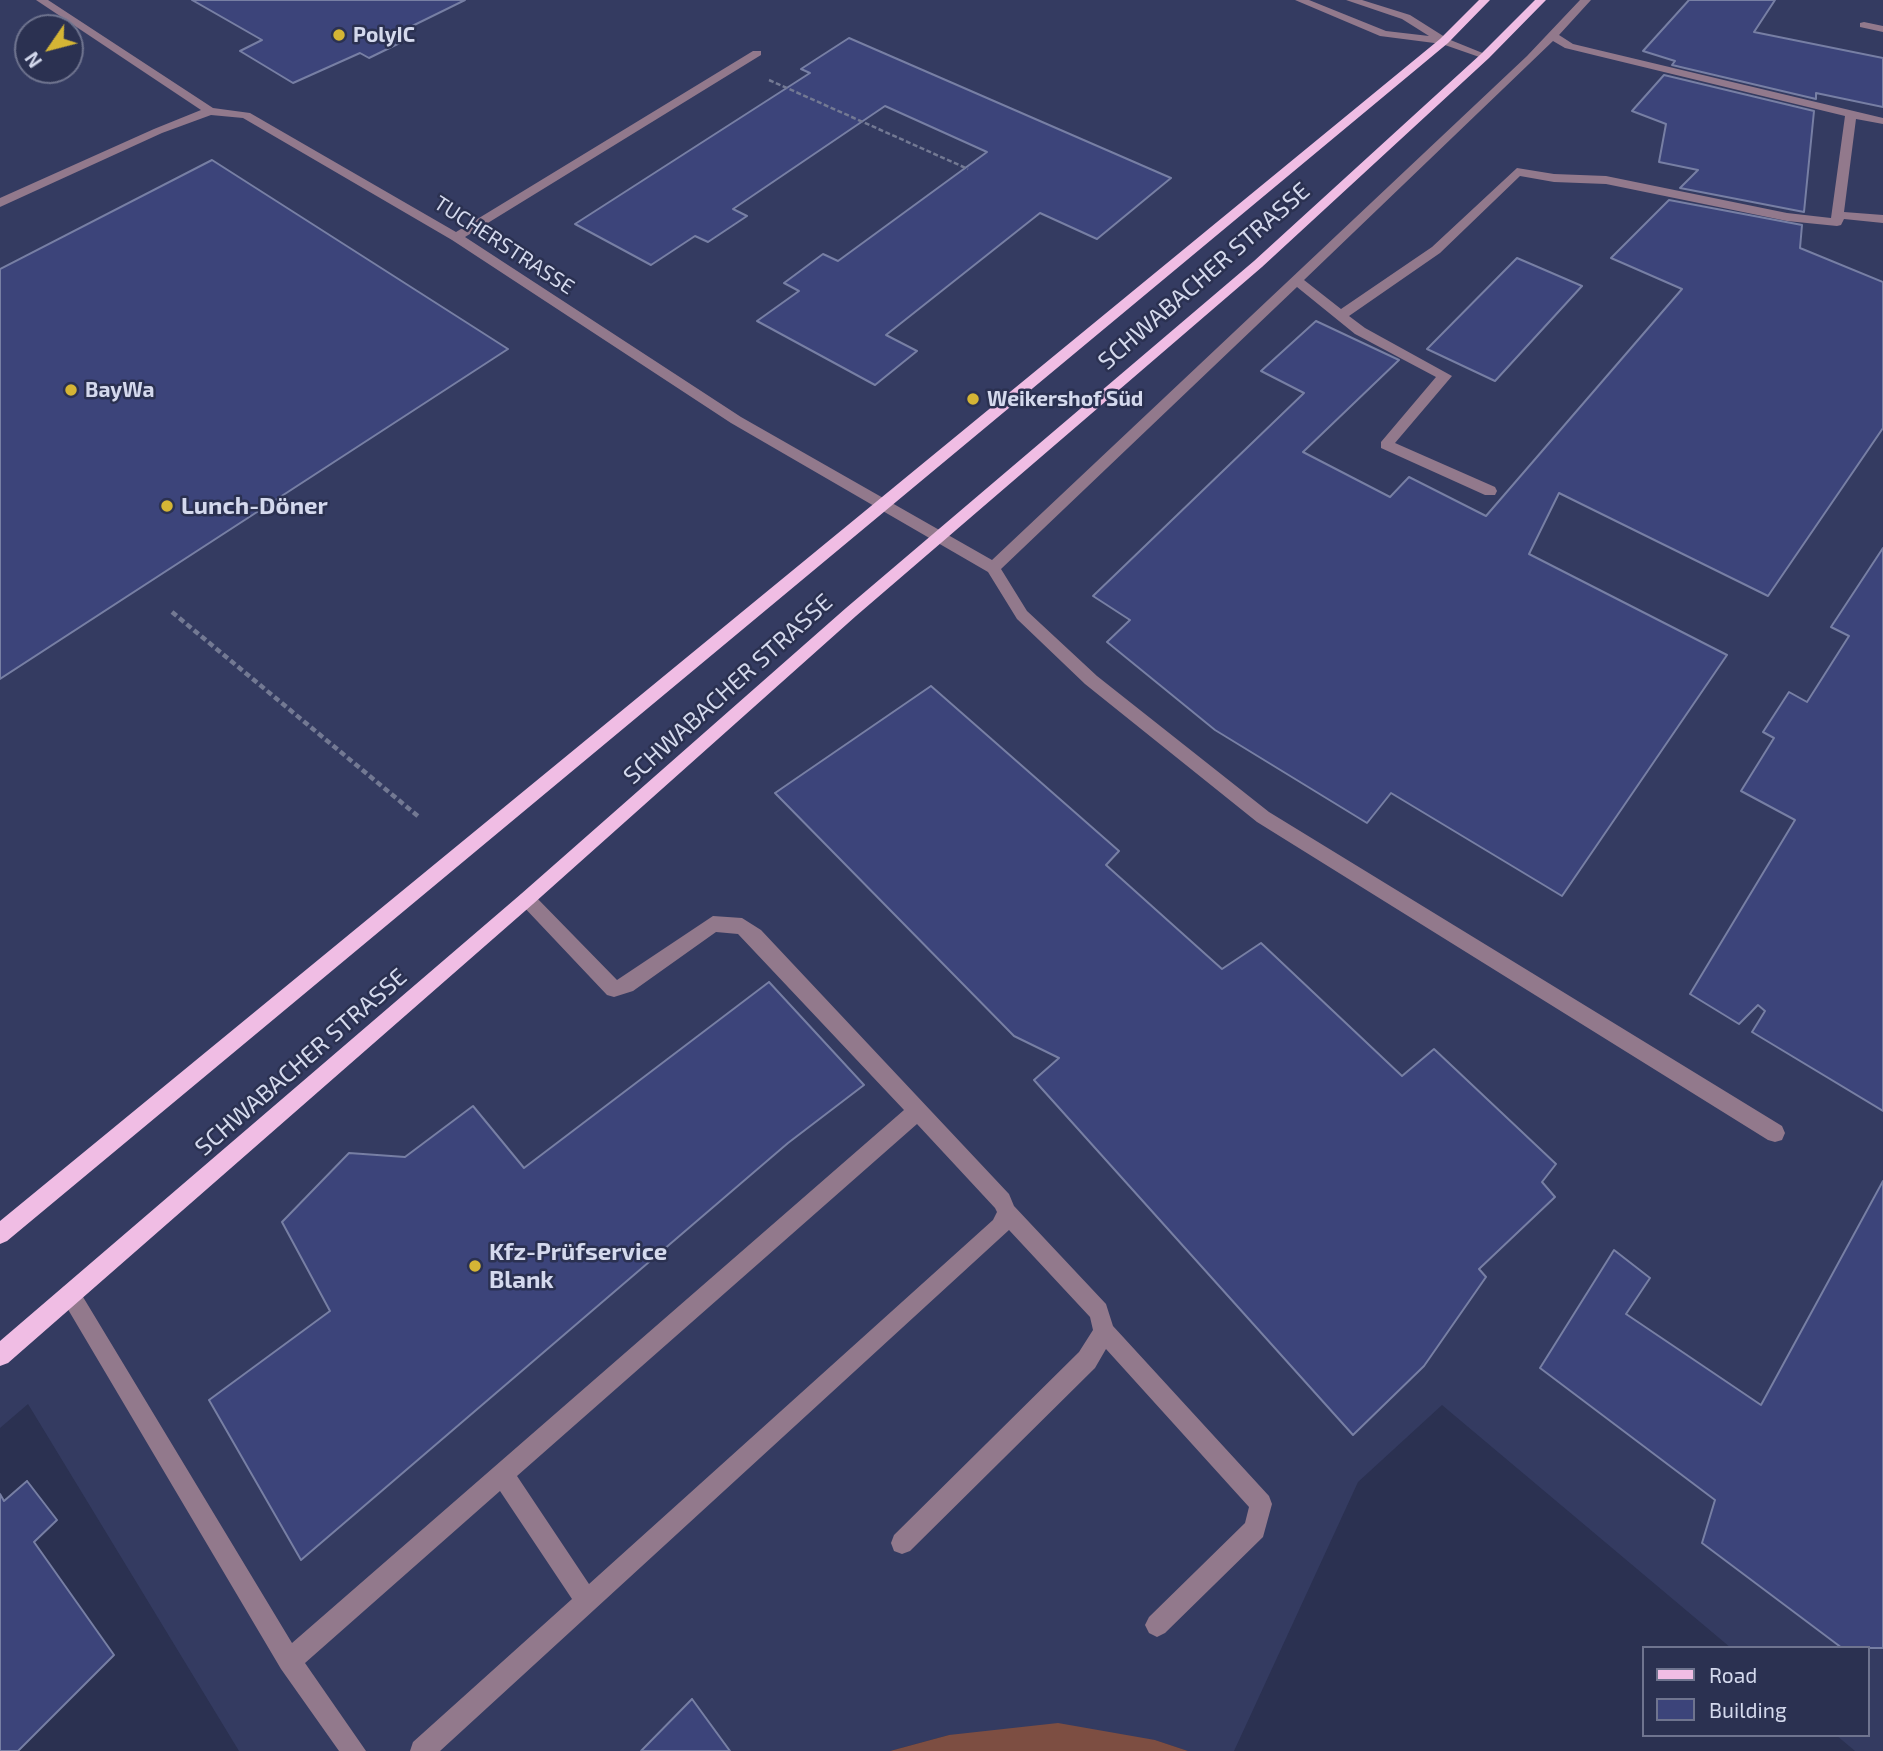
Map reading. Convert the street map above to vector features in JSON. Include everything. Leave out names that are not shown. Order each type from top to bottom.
[{"type":"main road","name":"SCHWABACHER STRASSE","points":[[0,1234],[1444,41],[1485,0]]},
{"type":"main road","name":"SCHWABACHER STRASSE","points":[[0,1355],[527,899],[851,612],[942,537],[1258,264],[1485,56],[1541,0]]},
{"type":"street","name":"TUCHERSTRASSE","points":[[41,0],[211,111],[246,115],[456,237],[736,420],[886,503],[993,568]]},
{"type":"street","points":[[1300,0],[1384,34],[1444,41]]},
{"type":"street","points":[[1350,0],[1406,17],[1444,41],[1485,56]]},
{"type":"street","points":[[1586,0],[1553,36],[993,568],[1022,615],[1091,680],[1263,817],[1776,1133]]},
{"type":"street","points":[[1864,25],[1883,30]]},
{"type":"street","points":[[1553,36],[1569,46],[1883,121]]},
{"type":"street","points":[[456,237],[757,53]]},
{"type":"street","points":[[0,203],[158,131],[211,111]]},
{"type":"street","points":[[1341,315],[1436,250],[1517,172],[1554,178],[1606,180],[1787,217],[1837,222],[1850,114]]},
{"type":"street","points":[[1838,215],[1883,219]]},
{"type":"street","points":[[1297,281],[1360,331],[1446,376],[1386,445],[1490,491]]},
{"type":"street","points":[[527,899],[614,989],[627,985],[713,924],[742,926],[755,936],[1002,1201],[1007,1213],[1100,1311],[1104,1332],[1261,1504],[1255,1529],[1157,1625]]},
{"type":"street","points":[[289,1661],[918,1111]]},
{"type":"street","points":[[422,1751],[1000,1227],[1007,1213]]},
{"type":"street","points":[[70,1294],[289,1661],[354,1751]]},
{"type":"street","points":[[902,1543],[1087,1360],[1104,1332]]},
{"type":"street","points":[[502,1474],[587,1601]]},
{"type":"path","points":[[736,65],[968,169]]},
{"type":"path","points":[[172,612],[419,817]]},
{"type":"shaded area","points":[[0,0],[1883,0],[1883,1751],[1855,1751],[1838,1737],[1869,1737],[1869,1646],[1729,1646],[1442,1405],[1358,1482],[1234,1751],[1188,1751],[1155,1740],[949,1735],[890,1751],[239,1751],[28,1404],[0,1428]]},
{"type":"shaded area","points":[[1058,1723],[1155,1740],[1188,1751],[890,1751],[949,1735]]},
{"type":"building","name":"PolyIC","points":[[192,0],[465,0],[400,32],[410,38],[369,58],[360,53],[293,83],[240,51],[262,40]]},
{"type":"building","points":[[1689,0],[1775,0],[1754,32],[1883,58],[1883,107],[1816,93],[1816,99],[1672,65],[1675,61],[1643,51]]},
{"type":"building","points":[[849,38],[1171,178],[1097,239],[1040,213],[886,335],[917,351],[875,385],[757,321],[799,291],[784,283],[823,254],[838,261],[987,152],[885,106],[733,209],[747,216],[708,242],[695,236],[651,265],[575,224],[810,73],[801,69]]},
{"type":"building","points":[[1664,75],[1814,111],[1804,212],[1680,188],[1698,170],[1659,162],[1666,124],[1632,111]]},
{"type":"building","points":[[212,160],[508,349],[0,679],[0,269]]},
{"type":"building","points":[[1669,200],[1802,225],[1800,248],[1883,282],[1883,428],[1768,596],[1559,493],[1529,554],[1727,655],[1562,896],[1391,793],[1367,823],[1215,730],[1107,642],[1130,620],[1093,596],[1304,393],[1261,371],[1316,321],[1399,360],[1303,452],[1390,497],[1409,477],[1486,516],[1682,289],[1611,258]]},
{"type":"building","points":[[1517,258],[1582,286],[1495,381],[1427,349]]},
{"type":"building","points":[[1883,548],[1883,1111],[1752,1032],[1765,1011],[1758,1005],[1739,1024],[1690,994],[1795,820],[1741,791],[1774,738],[1763,732],[1789,692],[1807,702],[1849,636],[1831,627]]},
{"type":"building","points":[[931,686],[1119,851],[1106,865],[1222,969],[1261,943],[1402,1076],[1434,1049],[1556,1164],[1542,1182],[1555,1197],[1479,1269],[1486,1277],[1424,1366],[1353,1435],[1034,1080],[1059,1058],[1014,1036],[775,793]]},
{"type":"building","name":"Kfz-Prüfservice Blank","points":[[769,982],[864,1085],[788,1143],[301,1560],[209,1400],[330,1311],[282,1222],[349,1153],[405,1157],[473,1106],[524,1168]]},
{"type":"building","points":[[1883,1181],[1883,1648],[1839,1646],[1702,1543],[1715,1500],[1540,1368],[1614,1250],[1650,1278],[1626,1314],[1761,1405]]},
{"type":"building","points":[[27,1481],[57,1520],[34,1542],[114,1655],[18,1751],[0,1751],[0,1494],[4,1501]]},
{"type":"building","points":[[692,1699],[730,1751],[641,1751]]},
{"type":"place","name":"PolyIC","points":[[339,35]]},
{"type":"place","name":"BayWa","points":[[71,390]]},
{"type":"place","name":"Weikershof Süd","points":[[973,399]]},
{"type":"place","name":"Lunch-Döner","points":[[167,506]]},
{"type":"place","name":"Kfz-Prüfservice Blank","points":[[475,1266]]}]
